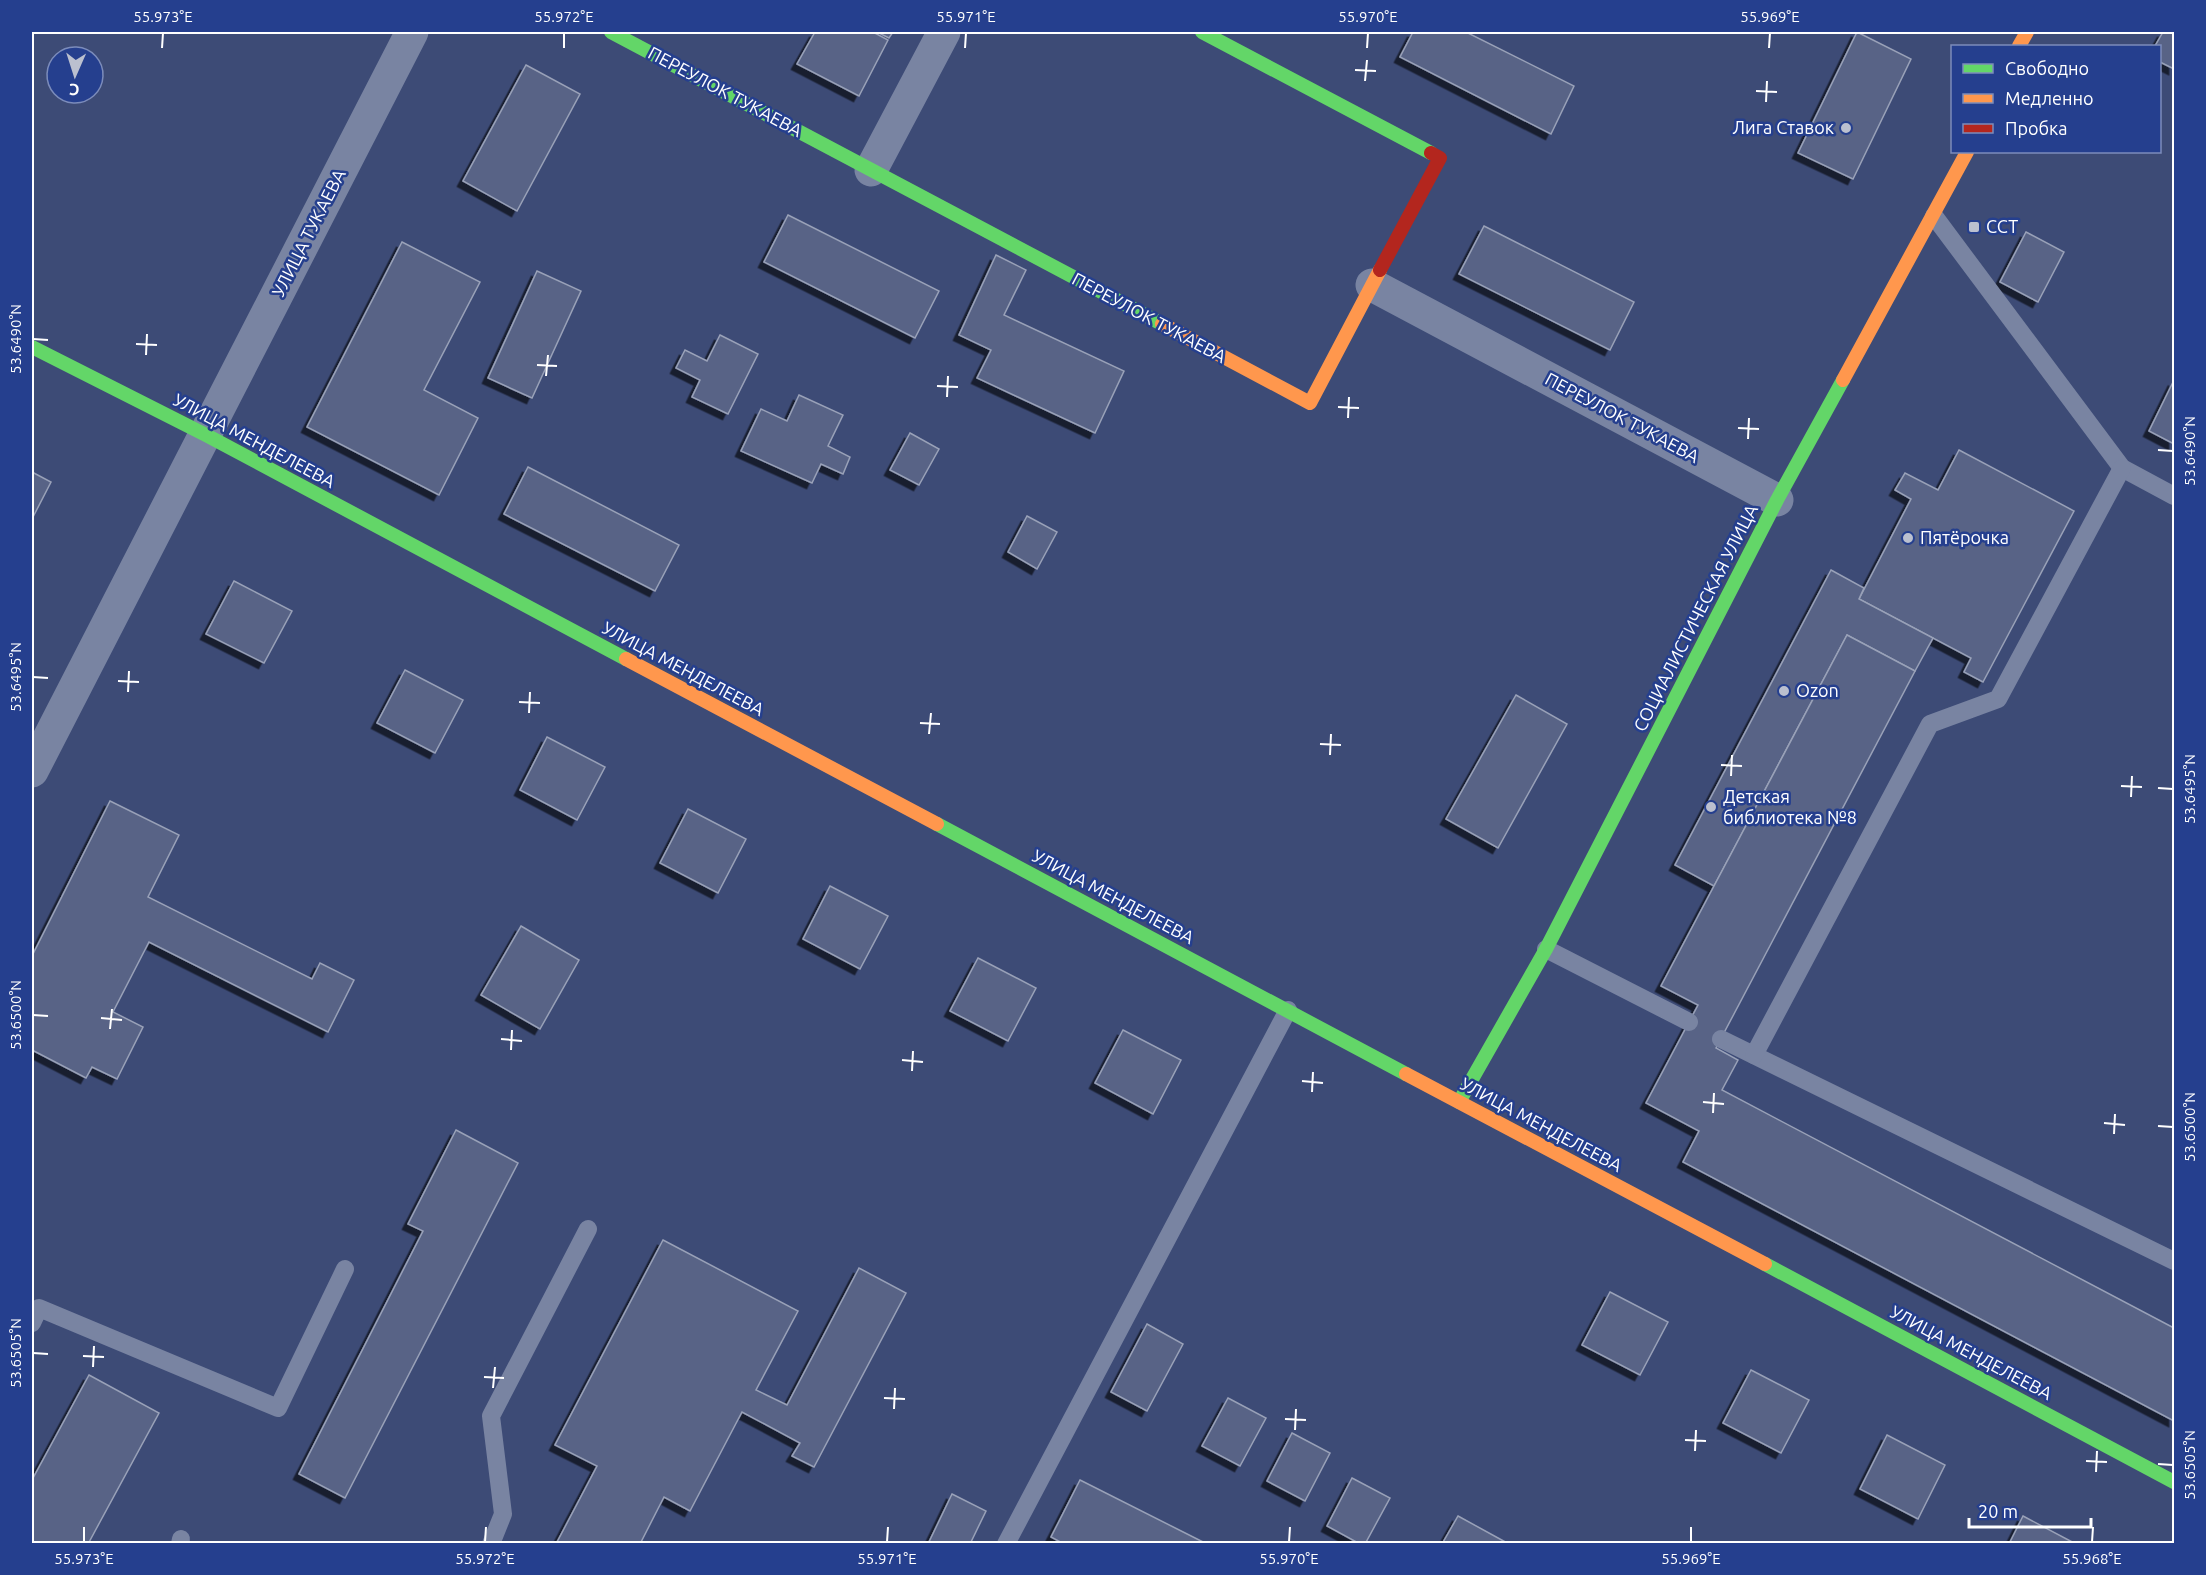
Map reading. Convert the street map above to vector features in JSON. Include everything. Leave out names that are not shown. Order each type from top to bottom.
[{"type":"street","name":"УЛИЦА ТУКАЕВА","points":[[32,771],[412,32]]},
{"type":"street","name":"ПЕРЕУЛОК ТУКАЕВА","points":[[611,32],[1310,403],[1440,158],[1202,32]]},
{"type":"street","points":[[871,170],[944,32]]},
{"type":"street","name":"СОЦИАЛИСТИЧЕСКАЯ УЛИЦА","points":[[1459,1102],[1546,950],[1777,500],[1966,153]]},
{"type":"street","name":"ПЕРЕУЛОК ТУКАЕВА","points":[[1372,285],[1777,500]]},
{"type":"street","name":"УЛИЦА МЕНДЕЛЕЕВА","points":[[32,347],[206,435],[2175,1482]]},
{"type":"lane","points":[[1934,216],[2122,468],[2175,496]]},
{"type":"lane","points":[[1754,1055],[1930,724],[1998,699],[2122,468]]},
{"type":"lane","points":[[1546,950],[1689,1022]]},
{"type":"lane","points":[[1006,1544],[1288,1010]]},
{"type":"lane","points":[[1720,1039],[2175,1261]]},
{"type":"lane","points":[[491,1544],[503,1514],[491,1416],[588,1229]]},
{"type":"lane","points":[[32,1323],[39,1308],[278,1408],[345,1269]]},
{"type":"building","points":[[815,32],[873,32],[888,40],[859,96],[797,64]]},
{"type":"building","points":[[877,32],[893,32],[889,38]]},
{"type":"building","points":[[1413,32],[1466,32],[1574,86],[1551,134],[1400,57]]},
{"type":"building","points":[[1857,32],[1911,59],[1853,179],[1798,153]]},
{"type":"building","points":[[2163,32],[2174,32],[2174,69],[2161,62],[2161,45],[2156,45]]},
{"type":"building","points":[[526,65],[580,94],[517,211],[463,181]]},
{"type":"building","points":[[788,215],[939,291],[915,338],[764,262]]},
{"type":"building","points":[[1484,226],[1634,302],[1610,350],[1459,274]]},
{"type":"building","points":[[2026,232],[2064,252],[2038,302],[2000,282]]},
{"type":"building","points":[[402,242],[480,282],[424,390],[478,418],[439,495],[307,427]]},
{"type":"building","points":[[996,255],[1026,270],[1004,315],[1124,371],[1095,433],[977,378],[991,350],[959,335]]},
{"type":"building","points":[[537,271],[581,291],[532,398],[488,378]]},
{"type":"building","points":[[720,335],[758,354],[728,414],[692,397],[700,380],[676,368],[685,350],[707,361]]},
{"type":"building","points":[[2174,380],[2174,444],[2149,431]]},
{"type":"building","points":[[799,395],[843,415],[828,446],[850,457],[843,474],[821,464],[812,483],[741,451],[761,409],[787,421]]},
{"type":"building","points":[[910,433],[939,449],[919,485],[890,470]]},
{"type":"building","points":[[1959,450],[2074,511],[1983,682],[1964,672],[1971,658],[1859,599],[1911,499],[1895,490],[1905,473],[1938,490]]},
{"type":"building","points":[[528,467],[679,545],[655,591],[504,514]]},
{"type":"building","points":[[32,472],[51,482],[32,519]]},
{"type":"building","points":[[1027,516],[1057,532],[1037,569],[1008,552]]},
{"type":"building","points":[[1831,570],[1864,588],[1859,599],[1933,638],[1915,671],[1847,635],[1714,886],[1675,865]]},
{"type":"building","points":[[234,581],[292,611],[264,663],[206,634]]},
{"type":"building","points":[[1847,635],[1915,671],[1716,1048],[1738,1060],[1722,1090],[2174,1328],[2174,1421],[1683,1162],[1699,1131],[1646,1103],[1698,1005],[1661,986]]},
{"type":"building","points":[[405,670],[463,700],[435,753],[377,723]]},
{"type":"building","points":[[1516,695],[1567,724],[1498,848],[1446,819]]},
{"type":"building","points":[[547,737],[605,767],[577,820],[520,790]]},
{"type":"building","points":[[110,801],[179,835],[148,897],[312,979],[320,963],[354,980],[328,1032],[149,942],[113,1012],[143,1027],[117,1079],[92,1067],[86,1078],[32,1050],[32,956]]},
{"type":"building","points":[[688,809],[746,839],[718,893],[660,863]]},
{"type":"building","points":[[830,886],[888,916],[860,969],[803,939]]},
{"type":"building","points":[[521,926],[579,960],[540,1029],[481,995]]},
{"type":"building","points":[[978,958],[1036,988],[1008,1041],[950,1011]]},
{"type":"building","points":[[1123,1030],[1181,1060],[1153,1114],[1095,1083]]},
{"type":"building","points":[[456,1130],[518,1163],[345,1498],[299,1474],[423,1231],[408,1224]]},
{"type":"building","points":[[663,1240],[798,1311],[756,1390],[787,1405],[859,1268],[906,1293],[814,1467],[792,1456],[800,1443],[742,1412],[690,1511],[664,1497],[640,1544],[556,1544],[597,1466],[555,1445]]},
{"type":"building","points":[[1610,1292],[1668,1322],[1640,1375],[1582,1345]]},
{"type":"building","points":[[1147,1324],[1183,1344],[1147,1411],[1111,1392]]},
{"type":"building","points":[[1751,1370],[1809,1400],[1781,1453],[1723,1423]]},
{"type":"building","points":[[89,1375],[159,1413],[88,1544],[32,1544],[32,1480]]},
{"type":"building","points":[[1228,1398],[1266,1418],[1240,1466],[1202,1446]]},
{"type":"building","points":[[1292,1433],[1330,1453],[1305,1501],[1267,1481]]},
{"type":"building","points":[[1887,1435],[1945,1465],[1918,1519],[1860,1489]]},
{"type":"building","points":[[1352,1478],[1390,1498],[1365,1544],[1360,1544],[1327,1526]]},
{"type":"building","points":[[1080,1480],[1207,1544],[1064,1544],[1051,1537]]},
{"type":"building","points":[[952,1494],[986,1511],[970,1544],[928,1544]]},
{"type":"building","points":[[1458,1516],[1509,1544],[1442,1544]]},
{"type":"building","points":[[2023,1516],[2076,1544],[2009,1544]]},
{"type":"traffic: fast","points":[[611,32],[1162,324]]},
{"type":"traffic: fast","points":[[1202,32],[1431,153]]},
{"type":"traffic: fast","points":[[32,347],[206,435],[626,659]]},
{"type":"traffic: fast","points":[[1459,1102],[1546,949],[1777,500],[1843,380]]},
{"type":"traffic: fast","points":[[937,824],[1406,1074]]},
{"type":"traffic: fast","points":[[1765,1264],[2174,1482]]},
{"type":"traffic: slow","points":[[2020,45],[2027,32]]},
{"type":"traffic: slow","points":[[1843,380],[1966,153]]},
{"type":"traffic: slow","points":[[1162,324],[1310,403],[1380,270]]},
{"type":"traffic: slow","points":[[626,659],[937,824]]},
{"type":"traffic: slow","points":[[1406,1074],[1765,1264]]},
{"type":"traffic: jam","points":[[1380,270],[1440,158],[1431,153]]},
{"type":"place","name":"Лига Ставок","points":[[1846,128]]},
{"type":"place","name":"ССТ","points":[[1974,227]]},
{"type":"place","name":"Пятёрочка","points":[[1908,538]]},
{"type":"place","name":"Ozon","points":[[1784,691]]},
{"type":"place","name":"Детская библиотека №8","points":[[1711,807]]}]
